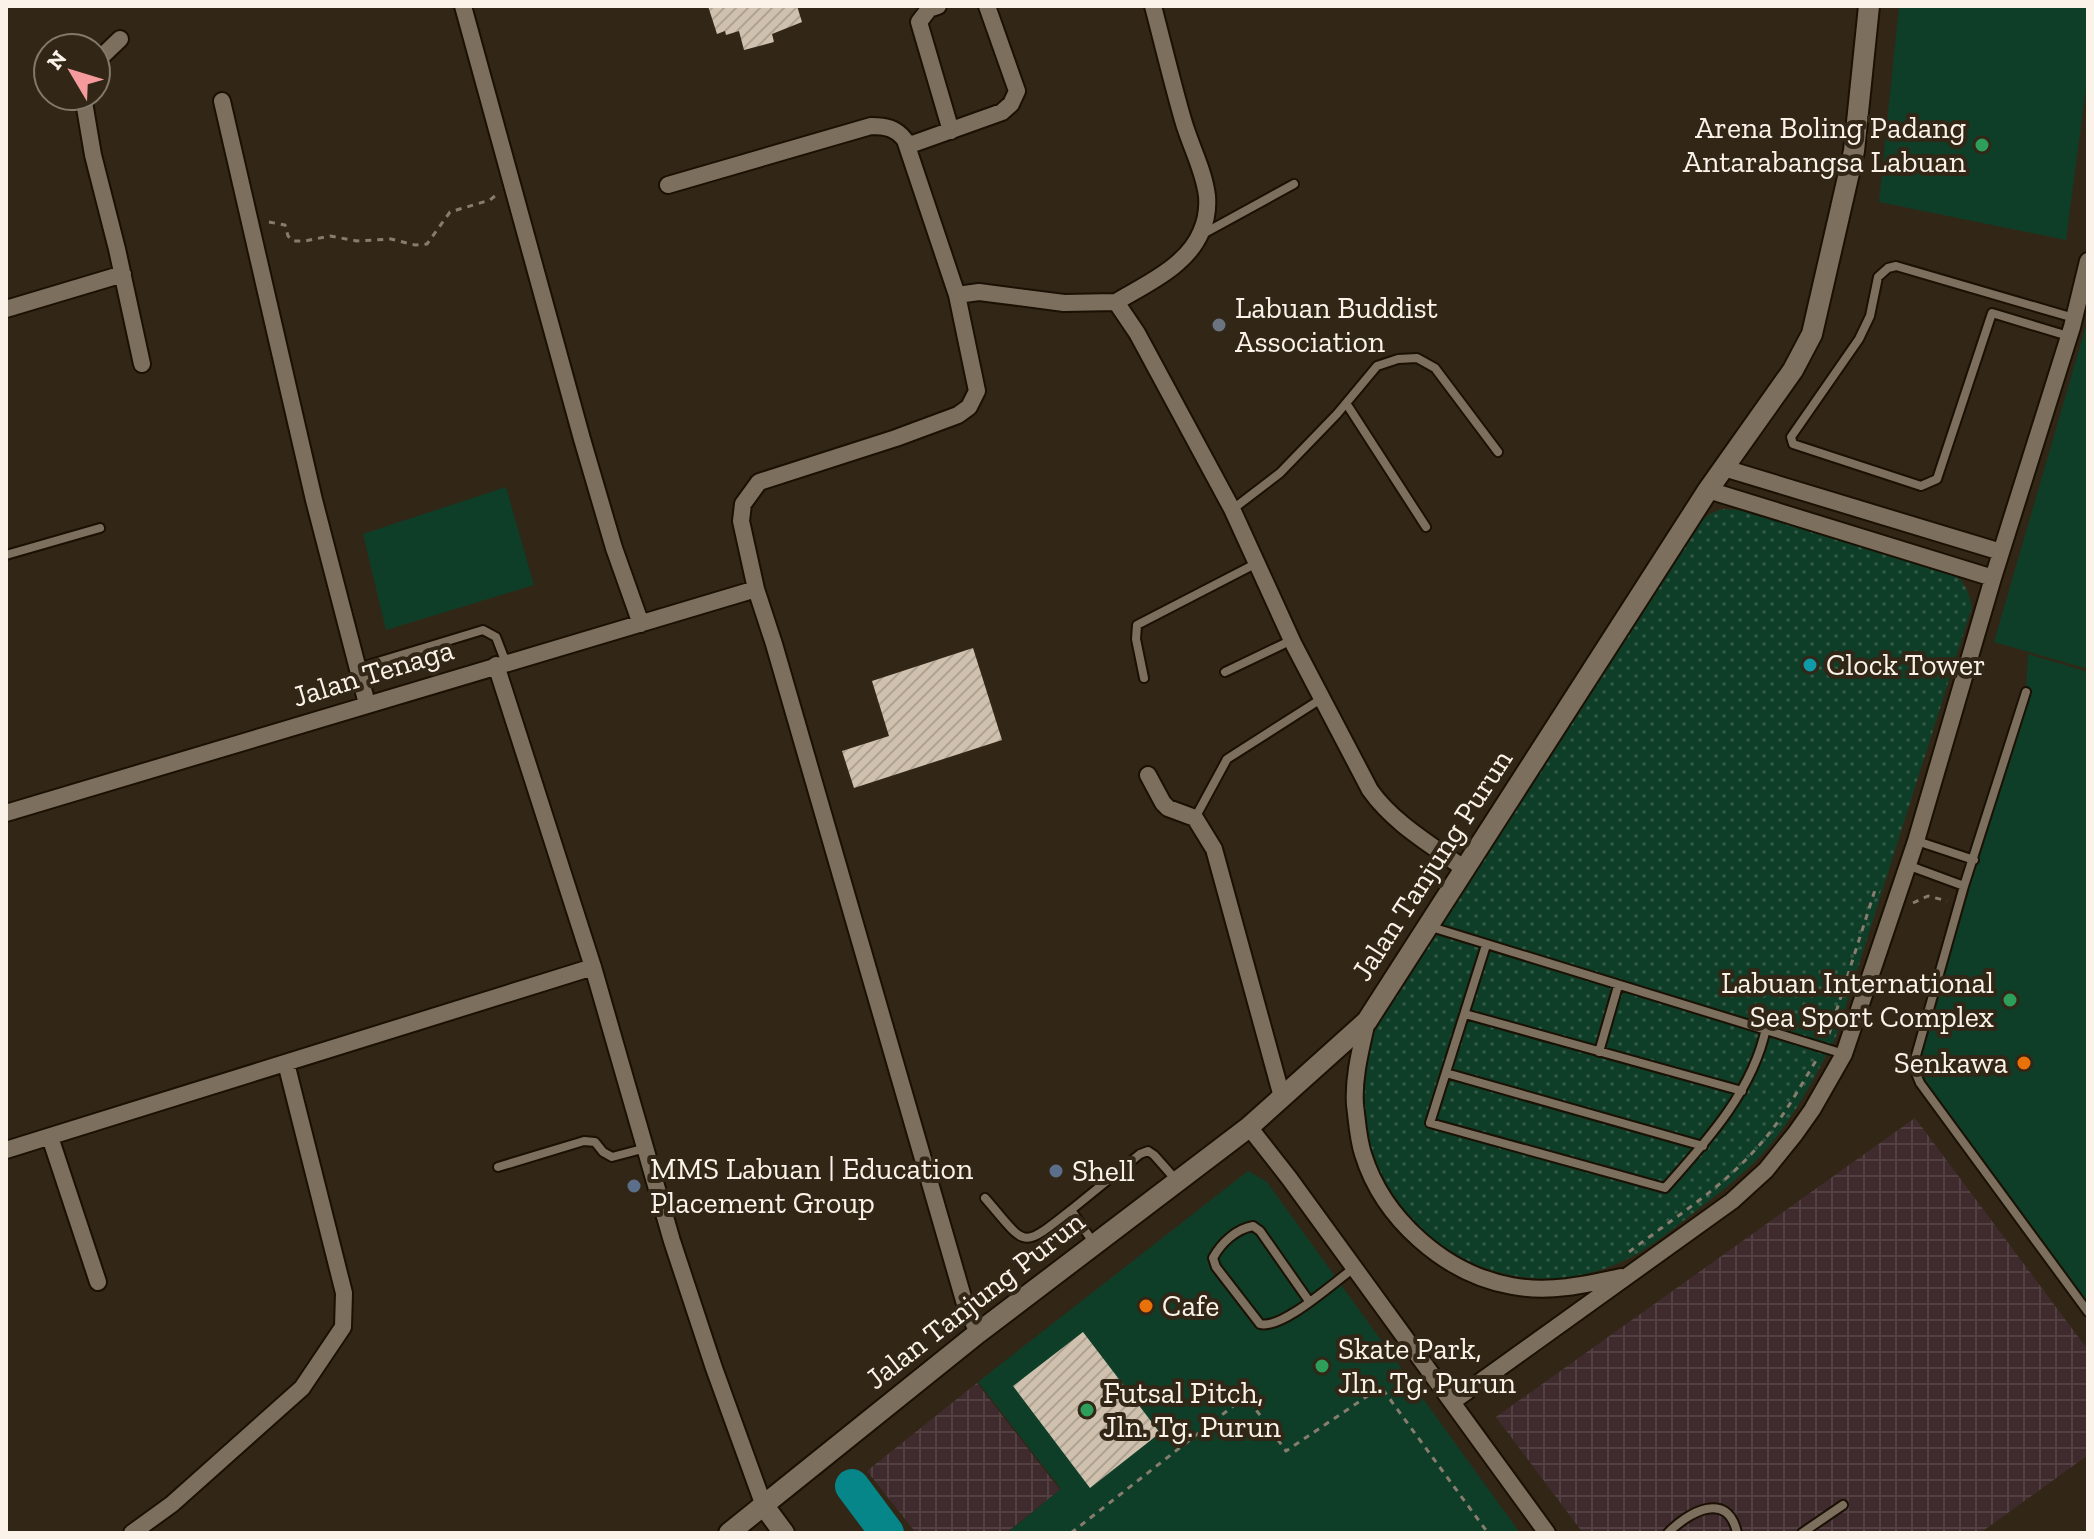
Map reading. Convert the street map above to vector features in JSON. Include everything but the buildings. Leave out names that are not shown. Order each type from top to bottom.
[{"type":"street","points":[[463,6],[582,439],[614,548],[641,624]]},
{"type":"street","points":[[938,6],[929,9],[919,22],[951,131]]},
{"type":"street","points":[[907,146],[1002,112],[1011,104],[1017,91],[987,6]]},
{"type":"street","points":[[957,295],[979,292],[1064,303],[1116,302],[1167,272],[1190,250],[1200,235],[1206,217],[1206,188],[1184,122],[1153,6]]},
{"type":"street","name":"Jalan Tanjung Purun","points":[[729,1533],[978,1333],[1249,1127],[1367,1021],[1708,490],[1793,370],[1812,334],[1854,151],[1869,6]]},
{"type":"street","points":[[112,47],[120,39]]},
{"type":"street","points":[[222,101],[314,500],[367,704]]},
{"type":"street","points":[[86,112],[142,364]]},
{"type":"street","points":[[668,185],[871,126],[886,126],[898,131],[907,146],[957,295],[977,391],[969,407],[958,415],[883,443],[759,482],[743,504],[741,521],[756,589],[965,1304],[978,1333]]},
{"type":"street","points":[[1452,1402],[1732,1201],[1766,1170],[1812,1110],[1844,1054],[1916,841],[1993,578],[2069,337],[2088,261]]},
{"type":"street","points":[[6,309],[123,274]]},
{"type":"street","points":[[1116,302],[1137,333],[1232,509],[1292,640],[1370,790],[1382,806],[1466,870]]},
{"type":"street","points":[[1724,468],[2001,552]]},
{"type":"street","points":[[1708,490],[1993,578]]},
{"type":"street","name":"Jalan Tenaga","points":[[6,813],[756,589]]},
{"type":"street","points":[[501,664],[672,1241],[764,1506],[784,1533]]},
{"type":"street","points":[[1148,775],[1168,808],[1195,818],[1214,849],[1282,1097]]},
{"type":"street","points":[[6,1150],[593,967]]},
{"type":"street","points":[[1367,1021],[1359,1057],[1355,1103],[1363,1154],[1386,1202],[1414,1235],[1439,1255],[1480,1277],[1513,1286],[1546,1289],[1580,1286],[1631,1275]]},
{"type":"street","points":[[132,1533],[172,1504],[302,1388],[343,1327],[344,1293],[286,1063]]},
{"type":"street","points":[[1249,1127],[1544,1530]]},
{"type":"street","points":[[50,1137],[98,1282]]},
{"type":"lane","points":[[1200,235],[1294,184]]},
{"type":"lane","points":[[1998,296],[1937,479],[1921,486],[1793,444],[1791,437],[1859,339],[1870,316],[1878,277],[1888,268],[1896,266],[2074,318]]},
{"type":"lane","points":[[1992,313],[2069,337]]},
{"type":"lane","points":[[1232,509],[1280,473],[1377,366],[1398,359],[1417,358],[1435,368],[1498,452]]},
{"type":"lane","points":[[1346,403],[1426,527]]},
{"type":"lane","points":[[6,555],[100,528]]},
{"type":"lane","points":[[1144,678],[1136,639],[1137,625],[1257,563]]},
{"type":"lane","points":[[358,668],[483,630],[496,637],[501,664]]},
{"type":"lane","points":[[1225,672],[1292,640]]},
{"type":"lane","points":[[2026,692],[1964,886],[1913,1066],[1920,1083],[2088,1312]]},
{"type":"lane","points":[[1195,818],[1232,754],[1321,699]]},
{"type":"lane","points":[[1916,841],[1974,860]]},
{"type":"lane","points":[[1906,865],[1964,886]]},
{"type":"lane","points":[[1427,926],[1844,1054]]},
{"type":"lane","points":[[1486,945],[1430,1123],[1665,1188],[1703,1146],[1742,1091],[1761,1053],[1766,1028]]},
{"type":"lane","points":[[1599,1052],[1618,986]]},
{"type":"lane","points":[[1465,1014],[1742,1091]]},
{"type":"lane","points":[[1446,1073],[1703,1146]]},
{"type":"lane","points":[[498,1167],[584,1141],[595,1142],[612,1157],[646,1147]]},
{"type":"lane","points":[[985,1198],[1019,1237],[1029,1239],[1041,1234],[1140,1154],[1148,1151],[1154,1155],[1177,1181]]},
{"type":"lane","points":[[1071,1210],[1095,1246]]},
{"type":"lane","points":[[1309,1301],[1260,1231],[1253,1226],[1231,1237],[1219,1247],[1213,1258],[1216,1267],[1260,1324],[1268,1326],[1278,1323],[1309,1301],[1354,1267]]},
{"type":"lane","points":[[1802,1533],[1843,1505]]},
{"type":"lane","points":[[1668,1533],[1688,1515],[1707,1507],[1723,1512],[1734,1522],[1737,1533]]},
{"type":"path","points":[[249,223],[285,225],[293,241],[330,236],[357,241],[391,239],[415,245],[427,244],[450,212],[490,200],[512,183]]},
{"type":"path","points":[[1622,1257],[1711,1189],[1754,1151],[1788,1107],[1824,1047],[1875,890],[1916,904],[1928,896],[1959,905]]},
{"type":"path","points":[[1071,1533],[1246,1396],[1286,1451],[1381,1387],[1488,1533]]},
{"type":"shaded area","points":[[1915,1118],[2088,1350],[2088,1455],[1980,1533],[1583,1533],[1496,1417]]},
{"type":"shaded area","points":[[977,1383],[1060,1490],[1006,1533],[916,1533],[867,1471]]},
{"type":"green space","name":"Arena Boling Padang Antarabangsa Labuan","points":[[1899,6],[2086,6],[2086,88],[2066,240],[1879,202]]},
{"type":"green space","points":[[2088,319],[2088,669],[1994,642]]},
{"type":"green space","points":[[506,487],[534,585],[386,630],[363,534]]},
{"type":"green space","points":[[1722,509],[1756,511],[1949,571],[1965,586],[1972,607],[1836,1037],[1783,1128],[1754,1163],[1731,1183],[1662,1237],[1623,1261],[1578,1276],[1534,1278],[1491,1270],[1452,1252],[1418,1226],[1391,1192],[1372,1151],[1362,1106],[1365,1063],[1375,1022],[1700,522]]},
{"type":"green space","name":"Labuan International Sea Sport Complex","points":[[2028,654],[2088,672],[2088,1314],[1920,1083],[1918,1048],[2026,692]]},
{"type":"green space","points":[[1248,1171],[1267,1182],[1520,1533],[1007,1533],[1061,1489],[978,1382]]},
{"type":"waterway","points":[[852,1486],[887,1533]]},
{"type":"place","name":"Arena Boling Padang Antarabangsa Labuan","points":[[1982,145]]},
{"type":"place","name":"Labuan Buddist Association","points":[[1219,325]]},
{"type":"place","name":"Clock Tower","points":[[1810,665]]},
{"type":"place","name":"Labuan International Sea Sport Complex","points":[[2010,1000]]},
{"type":"place","name":"Senkawa","points":[[2024,1063]]},
{"type":"place","name":"Shell","points":[[1056,1171]]},
{"type":"place","name":"MMS Labuan | Education Placement Group","points":[[634,1186]]},
{"type":"place","name":"Cafe","points":[[1146,1306]]},
{"type":"place","name":"Skate Park, Jln. Tg. Purun","points":[[1322,1366]]},
{"type":"place","name":"Futsal Pitch, Jln. Tg. Purun","points":[[1087,1410]]}]
